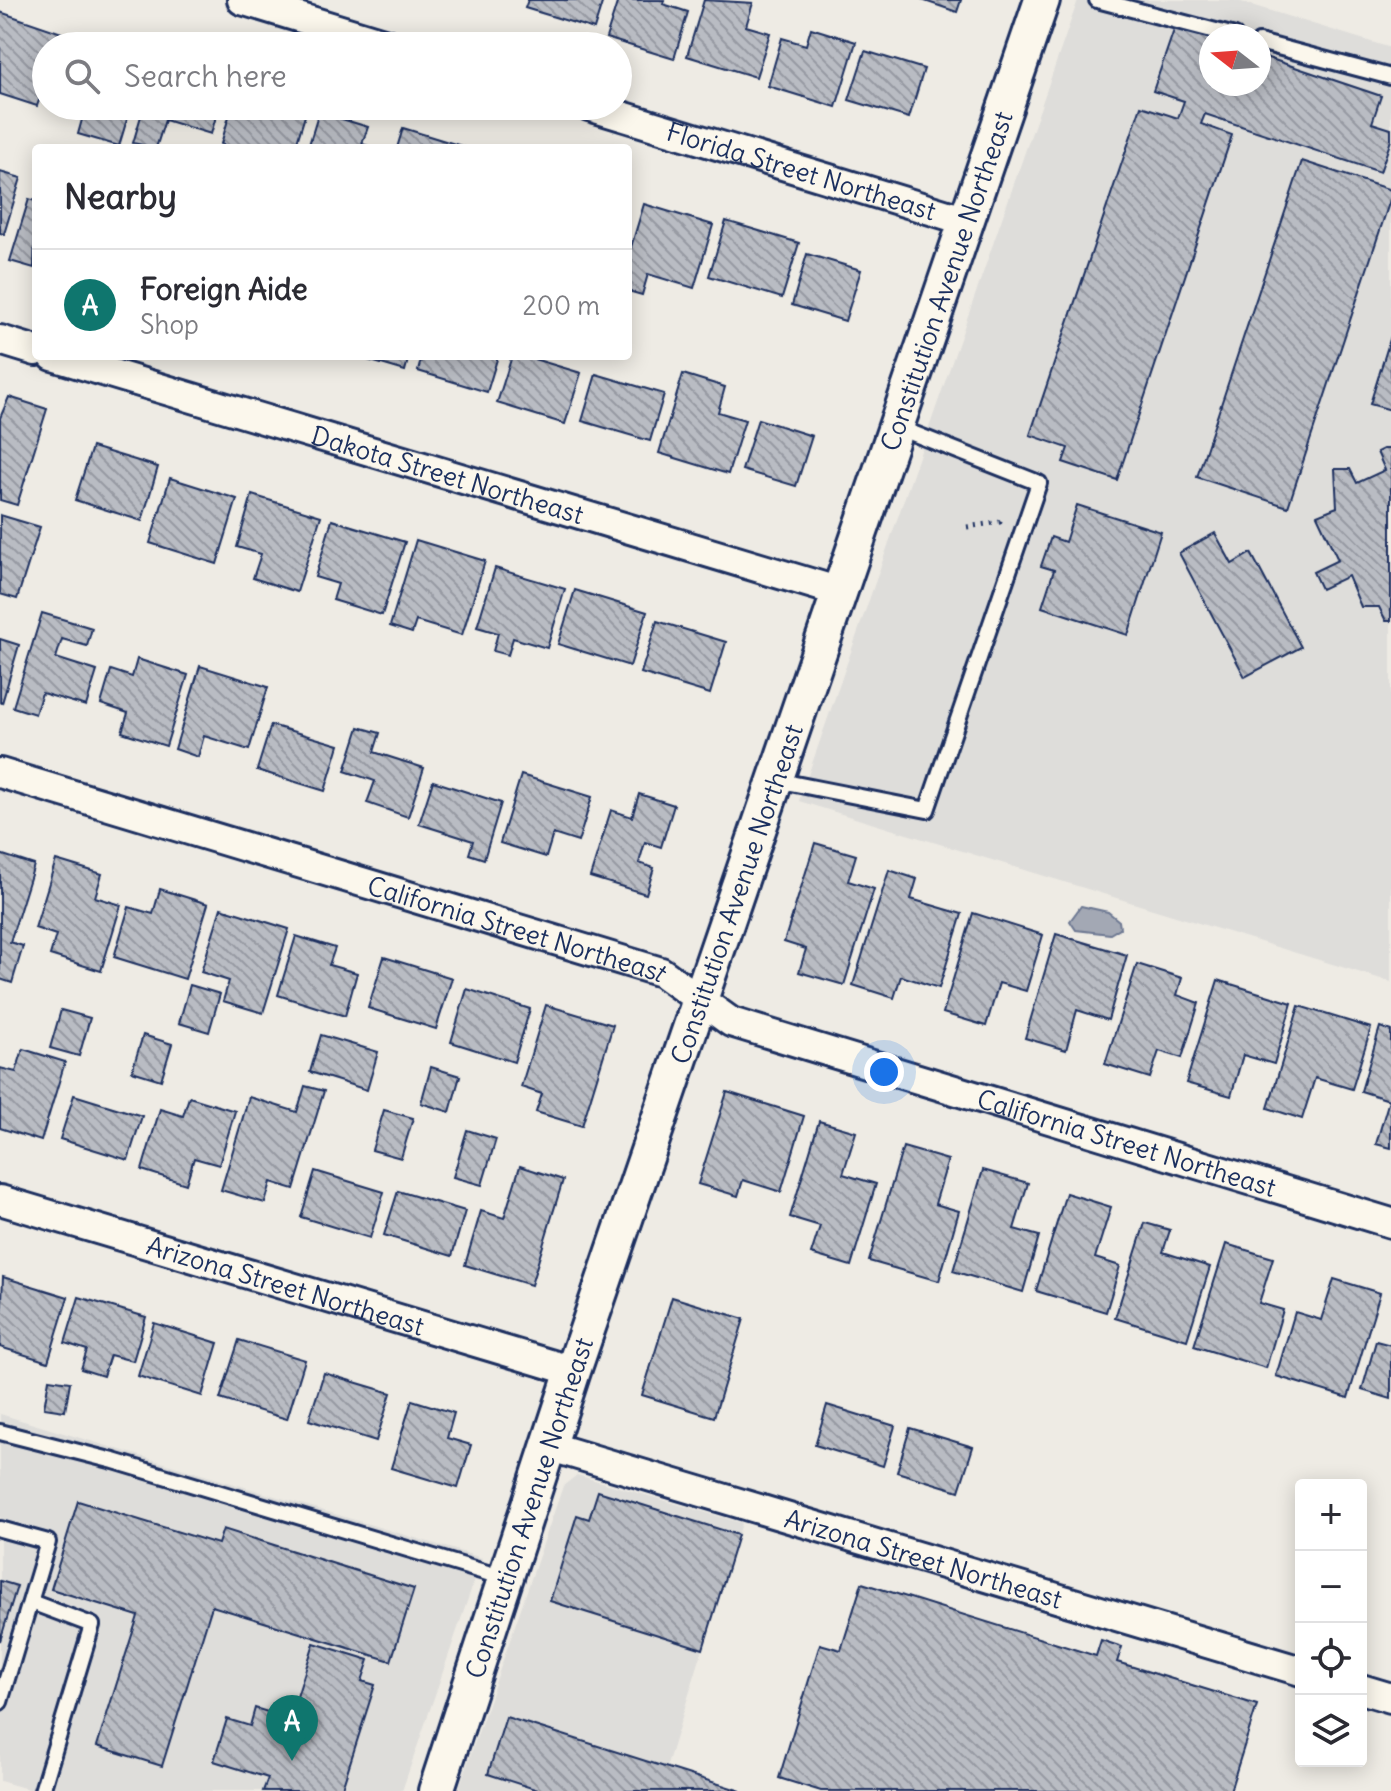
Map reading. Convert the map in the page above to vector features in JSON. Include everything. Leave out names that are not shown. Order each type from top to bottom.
[{"type":"street","points":[[242,0],[347,32]]},
{"type":"street","name":"Constitution Avenue Northeast","points":[[436,1791],[573,1371],[1042,0]]},
{"type":"street","name":"Florida Street Northeast","points":[[632,119],[967,221]]},
{"type":"street","points":[[0,340],[32,350]]},
{"type":"street","name":"Dakota Street Northeast","points":[[66,360],[840,592]]},
{"type":"street","name":"California Street Northeast","points":[[0,773],[661,972],[731,1022],[1391,1223]]},
{"type":"street","name":"Arizona Street Northeast","points":[[0,1200],[573,1371]]},
{"type":"street","name":"Arizona Street Northeast","points":[[548,1446],[1295,1669]]},
{"type":"street","points":[[1367,1691],[1391,1698]]},
{"type":"lane","points":[[1097,0],[1199,27]]},
{"type":"lane","points":[[1271,45],[1391,77]]},
{"type":"lane","points":[[775,780],[927,810],[1039,483],[897,427]]},
{"type":"lane","points":[[0,1432],[114,1461],[504,1578]]},
{"type":"lane","points":[[0,1529],[48,1542],[0,1702]]},
{"type":"lane","points":[[31,1602],[92,1625],[42,1791]]},
{"type":"path","points":[[967,527],[1000,522]]},
{"type":"shaded area","points":[[1078,0],[1235,0],[1391,48],[1391,982],[799,801]]},
{"type":"shaded area","points":[[1081,906],[1108,912],[1119,921],[1120,928],[1110,934],[1076,930],[1070,921]]},
{"type":"shaded area","points":[[0,1414],[482,1558],[402,1791],[35,1791],[0,1781]]},
{"type":"shaded area","points":[[577,1475],[742,1523],[659,1791],[458,1791],[563,1486]]},
{"type":"building","points":[[528,0],[603,0],[594,29],[525,8]]},
{"type":"building","points":[[618,0],[664,0],[663,4],[688,12],[674,59],[632,46],[632,32],[608,32]]},
{"type":"building","points":[[704,0],[753,3],[746,26],[770,33],[756,77],[687,56]]},
{"type":"building","points":[[922,0],[961,0],[957,12]]},
{"type":"building","points":[[0,12],[59,32],[32,32],[32,104],[0,94]]},
{"type":"building","points":[[1175,27],[1199,35],[1199,96],[1271,96],[1271,59],[1381,96],[1372,123],[1391,129],[1391,140],[1380,172],[1205,114],[1201,124],[1232,135],[1117,480],[1063,462],[1068,448],[1030,435],[1141,106],[1178,118],[1184,101],[1153,91]]},
{"type":"building","points":[[811,28],[856,42],[836,107],[768,86],[782,38],[806,45]]},
{"type":"building","points":[[865,51],[924,69],[909,118],[849,100]]},
{"type":"building","points":[[82,120],[127,120],[120,144],[78,134]]},
{"type":"building","points":[[140,120],[165,120],[157,144],[133,143]]},
{"type":"building","points":[[165,120],[215,120],[211,134]]},
{"type":"building","points":[[228,120],[304,120],[296,144],[221,144]]},
{"type":"building","points":[[317,120],[345,120],[368,127],[362,144],[309,144]]},
{"type":"building","points":[[403,128],[455,144],[398,144]]},
{"type":"building","points":[[1302,161],[1391,190],[1391,197],[1288,507],[1197,477]]},
{"type":"building","points":[[0,172],[21,178],[4,234],[0,233]]},
{"type":"building","points":[[29,199],[32,200],[32,267],[10,261]]},
{"type":"building","points":[[644,204],[713,225],[694,288],[648,274],[642,295],[632,292],[632,244]]},
{"type":"building","points":[[726,221],[799,243],[782,298],[709,276]]},
{"type":"building","points":[[807,254],[861,270],[845,321],[792,305]]},
{"type":"building","points":[[1391,336],[1391,410],[1370,404]]},
{"type":"building","points":[[368,360],[408,360],[405,371]]},
{"type":"building","points":[[421,360],[497,360],[487,392],[418,371]]},
{"type":"building","points":[[511,360],[537,360],[581,373],[565,424],[497,403]]},
{"type":"building","points":[[596,374],[664,394],[650,441],[582,421]]},
{"type":"building","points":[[683,374],[725,387],[718,412],[745,420],[728,474],[659,453]]},
{"type":"building","points":[[9,397],[47,409],[17,505],[0,500],[0,418]]},
{"type":"building","points":[[758,419],[812,436],[796,486],[742,470]]},
{"type":"building","points":[[92,447],[158,467],[142,521],[75,500]]},
{"type":"building","points":[[1391,449],[1391,621],[1386,621],[1379,607],[1361,607],[1348,576],[1321,589],[1313,572],[1338,560],[1317,515],[1337,507],[1335,469],[1350,469],[1357,483],[1385,470],[1377,452]]},
{"type":"building","points":[[170,478],[237,499],[217,564],[150,543]]},
{"type":"building","points":[[252,495],[321,516],[297,592],[253,578],[261,554],[237,547]]},
{"type":"building","points":[[1077,505],[1161,532],[1128,635],[1042,607],[1054,570],[1041,566],[1051,537],[1065,542]]},
{"type":"building","points":[[0,515],[40,527],[17,599],[0,594]]},
{"type":"building","points":[[332,520],[405,542],[382,615],[333,600],[338,584],[315,577]]},
{"type":"building","points":[[1215,533],[1232,564],[1251,553],[1301,647],[1245,677],[1179,553]]},
{"type":"building","points":[[416,540],[485,561],[462,635],[416,621],[412,633],[390,626]]},
{"type":"building","points":[[495,568],[565,589],[547,648],[513,638],[508,655],[493,651],[498,633],[477,627]]},
{"type":"building","points":[[575,590],[647,612],[630,666],[558,644]]},
{"type":"building","points":[[42,613],[92,628],[87,646],[62,639],[56,658],[97,671],[86,706],[42,693],[35,714],[13,707]]},
{"type":"building","points":[[657,621],[726,642],[710,694],[641,673]]},
{"type":"building","points":[[0,639],[19,645],[2,703],[0,702]]},
{"type":"building","points":[[137,659],[188,675],[166,746],[122,732],[128,713],[101,704],[111,670],[132,677]]},
{"type":"building","points":[[200,666],[268,687],[249,750],[204,736],[198,757],[175,749]]},
{"type":"building","points":[[271,725],[339,745],[325,791],[257,770]]},
{"type":"building","points":[[359,727],[380,733],[374,752],[424,768],[408,817],[367,803],[375,781],[345,771]]},
{"type":"building","points":[[521,775],[592,797],[578,842],[553,834],[546,857],[500,843]]},
{"type":"building","points":[[433,781],[501,803],[484,859],[469,854],[473,841],[419,824]]},
{"type":"building","points":[[639,794],[674,805],[661,847],[645,842],[639,863],[654,868],[646,894],[590,877],[611,810],[632,817]]},
{"type":"building","points":[[815,843],[856,855],[848,881],[874,889],[844,985],[799,972],[806,949],[784,942]]},
{"type":"building","points":[[0,854],[34,865],[10,942],[23,946],[12,983],[0,979]]},
{"type":"building","points":[[56,860],[102,874],[95,897],[121,905],[101,971],[50,955],[56,935],[35,928]]},
{"type":"building","points":[[889,870],[917,879],[911,899],[962,914],[939,988],[901,976],[894,998],[853,985]]},
{"type":"building","points":[[160,889],[208,904],[185,979],[114,957],[129,907],[153,914]]},
{"type":"building","points":[[221,908],[289,929],[263,1013],[223,1001],[229,981],[201,972]]},
{"type":"building","points":[[973,913],[1043,935],[1026,991],[999,983],[986,1026],[943,1013]]},
{"type":"building","points":[[1056,934],[1127,955],[1108,1020],[1077,1010],[1066,1050],[1025,1038]]},
{"type":"building","points":[[296,936],[335,948],[329,965],[357,973],[345,1016],[278,995]]},
{"type":"building","points":[[384,957],[452,978],[436,1029],[368,1008]]},
{"type":"building","points":[[1137,964],[1182,978],[1177,995],[1199,1003],[1182,1058],[1159,1051],[1150,1078],[1105,1064]]},
{"type":"building","points":[[1218,980],[1292,1003],[1274,1064],[1243,1055],[1231,1096],[1186,1083]]},
{"type":"building","points":[[190,985],[220,994],[209,1032],[179,1023]]},
{"type":"building","points":[[467,989],[530,1009],[514,1062],[451,1042]]},
{"type":"building","points":[[546,1005],[613,1025],[582,1126],[536,1112],[542,1094],[521,1087]]},
{"type":"building","points":[[1299,1006],[1371,1028],[1352,1089],[1315,1078],[1302,1119],[1268,1108]]},
{"type":"building","points":[[61,1010],[90,1018],[79,1056],[50,1048]]},
{"type":"building","points":[[1380,1027],[1391,1031],[1391,1148],[1376,1144],[1389,1100],[1361,1091]]},
{"type":"building","points":[[143,1035],[172,1044],[161,1080],[132,1071]]},
{"type":"building","points":[[321,1035],[378,1052],[367,1090],[310,1072]]},
{"type":"building","points":[[23,1049],[65,1062],[41,1141],[0,1128],[0,1068],[16,1072]]},
{"type":"building","points":[[431,1067],[460,1076],[450,1112],[421,1103]]},
{"type":"building","points":[[305,1086],[324,1091],[294,1189],[271,1182],[265,1203],[221,1190],[249,1097],[297,1112]]},
{"type":"building","points":[[727,1092],[804,1116],[781,1192],[743,1180],[738,1196],[698,1184]]},
{"type":"building","points":[[74,1095],[142,1116],[128,1160],[60,1139]]},
{"type":"building","points":[[189,1097],[235,1111],[219,1165],[194,1158],[186,1184],[142,1170],[160,1109],[183,1116]]},
{"type":"building","points":[[384,1110],[413,1118],[401,1158],[372,1150]]},
{"type":"building","points":[[819,1121],[856,1132],[843,1174],[876,1184],[851,1266],[811,1254],[820,1226],[790,1217]]},
{"type":"building","points":[[467,1130],[496,1139],[482,1185],[453,1177]]},
{"type":"building","points":[[903,1147],[948,1160],[935,1204],[959,1211],[939,1281],[869,1261]]},
{"type":"building","points":[[520,1166],[563,1180],[531,1285],[465,1265],[481,1211],[504,1218]]},
{"type":"building","points":[[983,1170],[1028,1183],[1014,1229],[1039,1236],[1023,1292],[953,1271]]},
{"type":"building","points":[[315,1171],[384,1192],[370,1238],[301,1217]]},
{"type":"building","points":[[398,1191],[465,1211],[452,1256],[384,1235]]},
{"type":"building","points":[[1066,1193],[1111,1207],[1095,1258],[1120,1266],[1106,1312],[1036,1291]]},
{"type":"building","points":[[1145,1223],[1170,1230],[1163,1252],[1210,1267],[1187,1340],[1115,1318]]},
{"type":"building","points":[[1226,1244],[1273,1258],[1259,1303],[1283,1310],[1266,1368],[1194,1346]]},
{"type":"building","points":[[3,1277],[68,1297],[48,1362],[0,1347]]},
{"type":"building","points":[[1334,1279],[1380,1293],[1348,1398],[1276,1376],[1295,1312],[1321,1320]]},
{"type":"building","points":[[79,1297],[146,1317],[133,1361],[110,1355],[103,1376],[81,1369],[87,1350],[65,1343]]},
{"type":"building","points":[[672,1297],[744,1319],[714,1417],[642,1395]]},
{"type":"building","points":[[154,1323],[218,1343],[202,1396],[138,1376]]},
{"type":"building","points":[[239,1340],[305,1360],[287,1419],[220,1399]]},
{"type":"building","points":[[1376,1341],[1391,1345],[1391,1399],[1362,1390]]},
{"type":"building","points":[[324,1373],[391,1393],[376,1441],[309,1420]]},
{"type":"building","points":[[49,1379],[70,1382],[65,1411],[44,1408]]},
{"type":"building","points":[[412,1400],[454,1413],[447,1438],[471,1445],[458,1488],[391,1468]]},
{"type":"building","points":[[827,1405],[895,1426],[883,1466],[815,1445]]},
{"type":"building","points":[[910,1428],[973,1447],[959,1491],[897,1472]]},
{"type":"building","points":[[598,1491],[738,1535],[703,1649],[550,1601],[577,1515],[589,1519]]},
{"type":"building","points":[[78,1501],[218,1544],[223,1529],[414,1589],[391,1661],[212,1606],[162,1766],[97,1746],[138,1616],[51,1589]]},
{"type":"building","points":[[0,1581],[17,1586],[0,1641]]},
{"type":"building","points":[[862,1583],[1096,1656],[1101,1640],[1122,1647],[1117,1662],[1257,1705],[1230,1791],[821,1791],[779,1778],[820,1644],[841,1650]]},
{"type":"building","points":[[314,1643],[369,1660],[362,1681],[375,1685],[341,1791],[263,1791],[268,1778],[214,1761],[227,1719],[250,1726],[255,1708],[290,1719]]},
{"type":"building","points":[[506,1717],[741,1791],[541,1791],[488,1774]]},
{"type":"place","name":"Foreign Aide","points":[[292,1761]]}]
